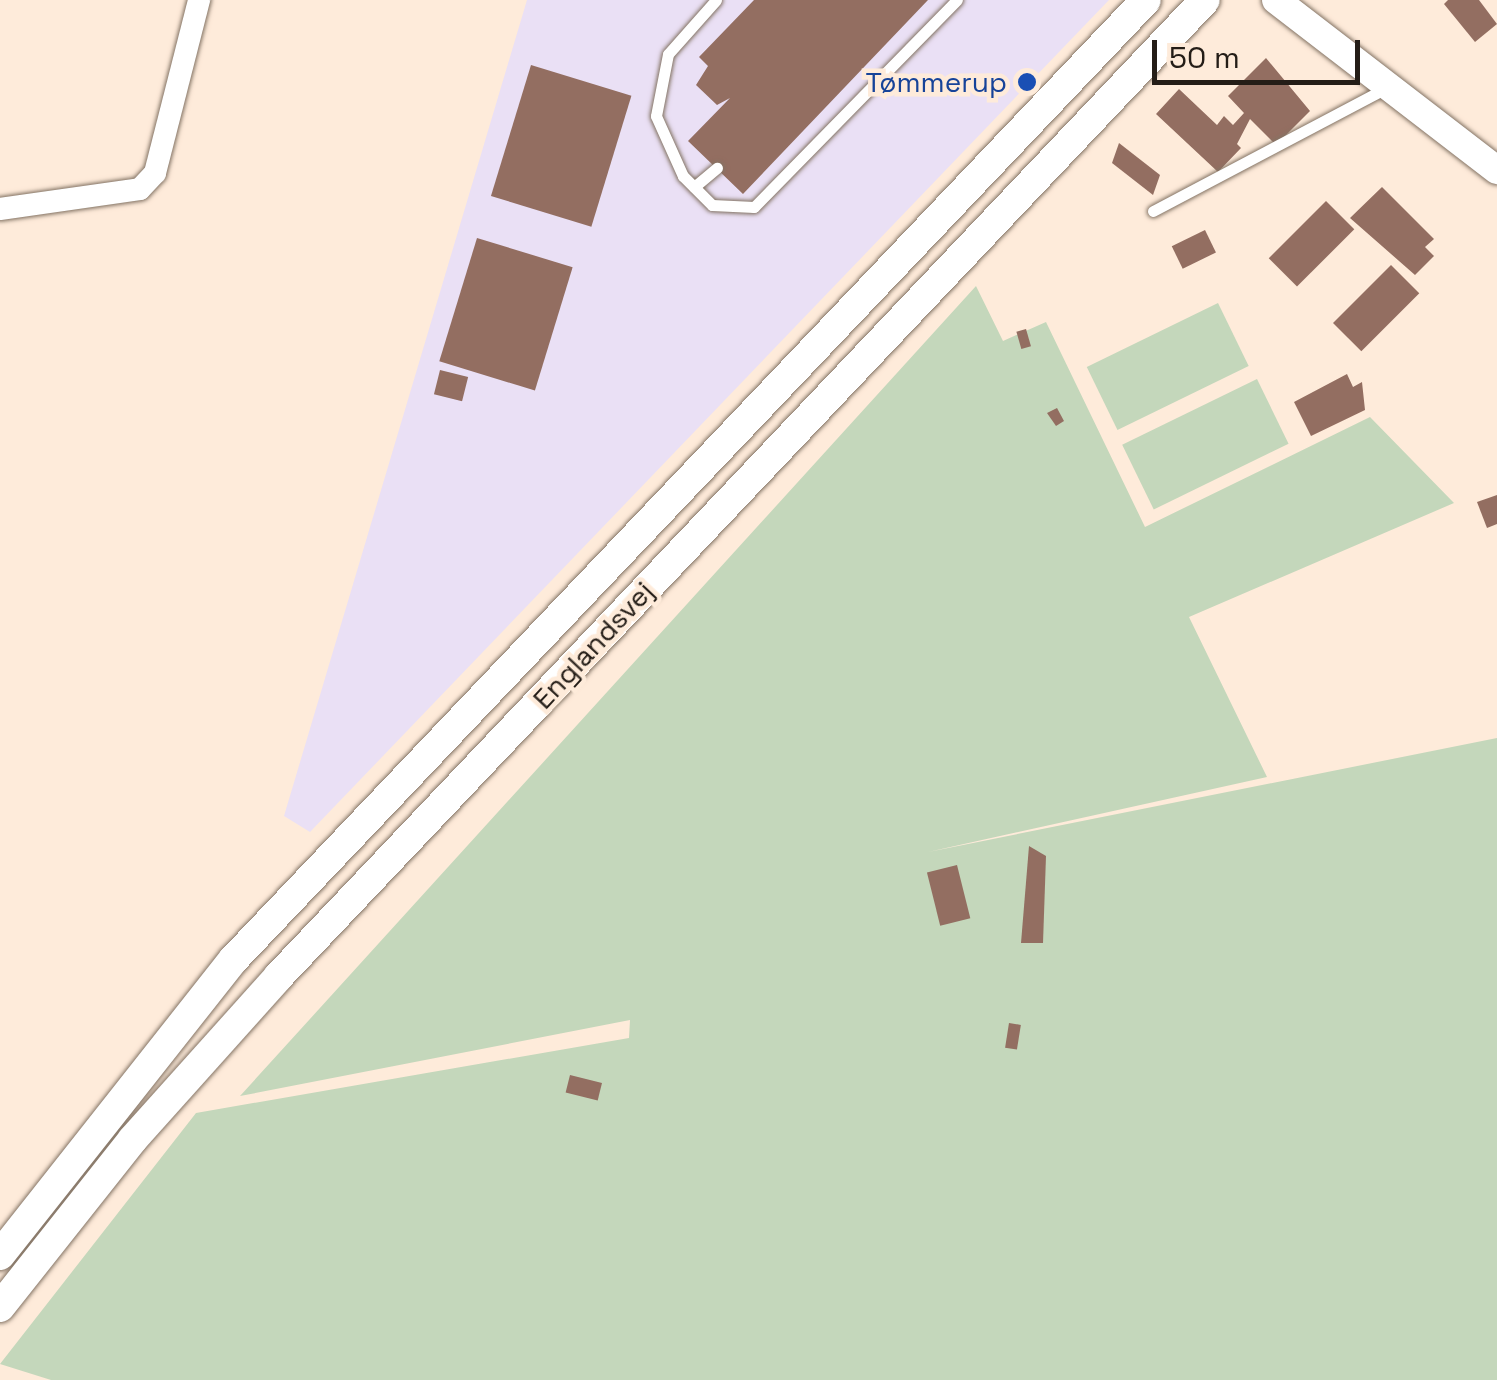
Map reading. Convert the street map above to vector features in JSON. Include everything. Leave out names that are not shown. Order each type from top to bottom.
[{"type":"main road","name":"Englandsvej","points":[[0,1254],[234,959],[1146,0]]},
{"type":"main road","name":"Englandsvej","points":[[0,1307],[133,1138],[279,976],[1205,0]]},
{"type":"street","points":[[0,208],[140,189],[154,173],[199,0]]},
{"type":"street","points":[[1276,0],[1497,170]]},
{"type":"lane","points":[[716,0],[668,54],[656,116],[694,187],[712,205],[754,208],[957,0]]},
{"type":"lane","points":[[1153,212],[1388,87]]},
{"type":"lane","points":[[694,187],[716,168]]},
{"type":"shaded area","points":[[527,0],[1109,0],[310,832],[284,816]]},
{"type":"green space","points":[[976,286],[1003,341],[1046,322],[1145,527],[1370,417],[1454,503],[1189,617],[1267,777],[928,852],[1497,738],[1497,1380],[51,1380],[0,1364],[196,1113],[629,1038],[630,1020],[240,1096]]},
{"type":"green space","points":[[1218,303],[1249,366],[1117,430],[1087,367]]},
{"type":"green space","points":[[1257,379],[1289,444],[1154,509],[1122,445]]},
{"type":"building","points":[[754,0],[928,0],[743,194],[688,141],[730,98],[717,105],[696,85],[708,66],[699,57]]},
{"type":"building","points":[[1448,0],[1479,0],[1497,24],[1475,42],[1444,4]]},
{"type":"building","points":[[1266,58],[1310,111],[1276,145],[1250,119],[1237,144],[1241,148],[1218,172],[1156,114],[1179,89],[1217,125],[1224,116],[1233,125],[1244,113],[1228,96]]},
{"type":"building","points":[[531,65],[631,96],[591,227],[491,196]]},
{"type":"building","points":[[1119,143],[1160,175],[1153,195],[1112,163]]},
{"type":"building","points":[[1382,187],[1434,239],[1425,247],[1434,256],[1415,275],[1350,218]]},
{"type":"building","points":[[1326,201],[1354,229],[1297,287],[1269,258]]},
{"type":"building","points":[[1205,230],[1216,252],[1183,269],[1172,246]]},
{"type":"building","points":[[477,238],[573,267],[535,391],[439,361]]},
{"type":"building","points":[[1391,265],[1419,293],[1361,351],[1333,323]]},
{"type":"building","points":[[1026,329],[1031,346],[1021,349],[1016,332]]},
{"type":"building","points":[[440,370],[468,377],[462,401],[434,394]]},
{"type":"building","points":[[1347,374],[1353,387],[1362,382],[1365,410],[1311,436],[1294,402]]},
{"type":"building","points":[[1057,408],[1064,421],[1056,426],[1047,413]]},
{"type":"building","points":[[1497,495],[1497,524],[1487,528],[1477,502]]},
{"type":"building","points":[[1029,846],[1046,856],[1043,943],[1021,943]]},
{"type":"building","points":[[957,865],[970,918],[940,926],[927,872]]},
{"type":"building","points":[[1009,1023],[1021,1025],[1017,1050],[1005,1048]]},
{"type":"building","points":[[570,1075],[602,1083],[598,1100],[566,1092]]},
{"type":"place","name":"Tømmerup","points":[[1027,82]]}]
